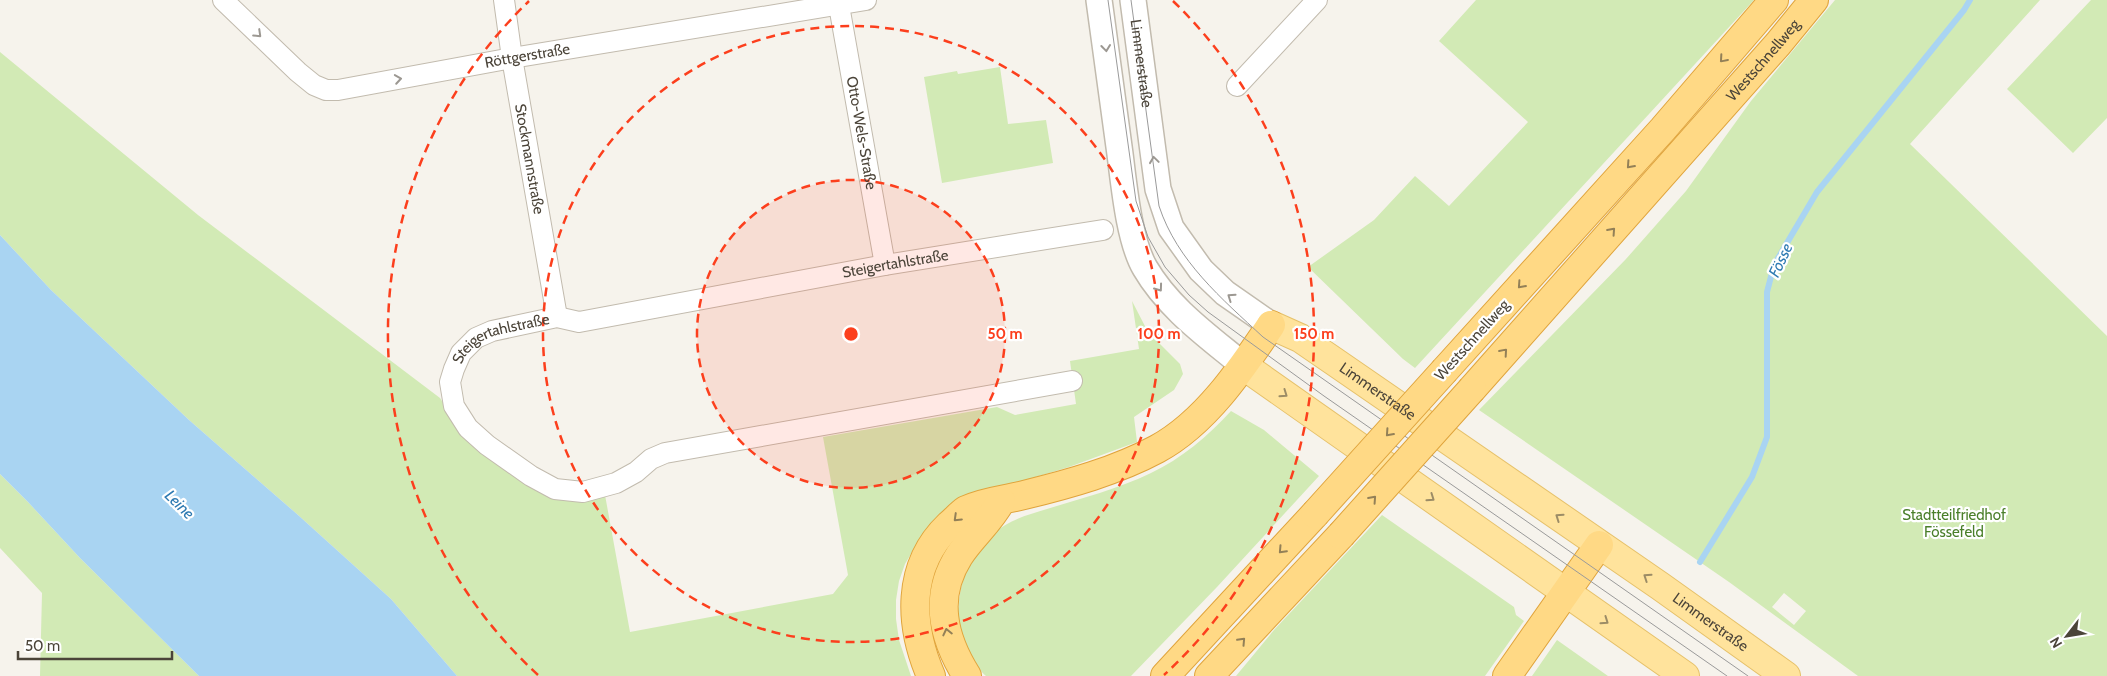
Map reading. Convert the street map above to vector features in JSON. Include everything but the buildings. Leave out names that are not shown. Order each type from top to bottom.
[{"type":"highway","name":"Westschnellweg","points":[[1165,675],[1315,514],[1663,129],[1774,0]]},
{"type":"highway","name":"Westschnellweg","points":[[1215,672],[1341,536],[1778,44],[1814,0]]},
{"type":"highway","points":[[931,676],[916,633],[915,606],[918,579],[938,536],[964,511],[985,502],[1001,501],[1076,481],[1134,460],[1158,448],[1183,431],[1214,401],[1244,366],[1271,325]]},
{"type":"highway","points":[[967,676],[954,656],[947,634],[943,611],[948,580],[959,557],[981,528],[994,516],[1001,501]]},
{"type":"highway","points":[[1507,676],[1599,545]]},
{"type":"main road","name":"Limmerstraße","points":[[1271,325],[1300,338],[1786,676]]},
{"type":"main road","points":[[1244,366],[1684,676]]},
{"type":"street","name":"Röttgerstraße","points":[[223,0],[298,72],[314,85],[326,90],[338,90],[838,2],[866,0]]},
{"type":"street","name":"Stockmannstraße","points":[[504,0],[512,58],[557,317]]},
{"type":"street","points":[[1099,0],[1126,200],[1136,246],[1144,267],[1162,293],[1180,312],[1244,366]]},
{"type":"street","name":"Limmerstraße","points":[[1133,0],[1158,189],[1171,228],[1201,270],[1225,293],[1271,325]]},
{"type":"street","points":[[1237,86],[1317,0]]},
{"type":"street","name":"Otto-Wels-Straße","points":[[838,2],[885,265]]},
{"type":"street","name":"Steigertahlstraße","points":[[1072,380],[665,453],[651,459],[636,472],[616,483],[583,492],[555,489],[508,460],[468,428],[454,406],[450,382],[461,353],[476,338],[492,331],[557,317],[579,322],[885,265],[1103,230]]},
{"type":"green space","points":[[1476,0],[1754,0],[1415,368],[1403,359],[1308,267],[1374,220],[1415,176],[1449,206],[1528,122],[1439,41]]},
{"type":"green space","name":"Stadtteilfriedhof Fössefeld","points":[[1835,0],[2040,0],[1910,144],[2107,336],[2107,676],[1858,676],[1729,582],[1479,410],[1626,259],[1686,191],[1751,101]],"holes":[[[1784,593],[1806,611],[1794,625],[1772,607]]]},
{"type":"green space","points":[[2091,0],[2107,0],[2107,118],[2073,153],[2007,89]]},
{"type":"green space","points":[[0,52],[198,215],[440,398],[463,433],[500,463],[605,495],[630,632],[833,594],[848,575],[823,437],[997,407],[1015,415],[1076,404],[1070,361],[1139,349],[1132,301],[1148,332],[1180,364],[1183,374],[1174,390],[1134,417],[1137,442],[1069,467],[986,492],[932,524],[918,542],[905,564],[899,581],[896,600],[899,640],[911,676],[457,676],[391,599],[189,420],[51,290],[0,235]]},
{"type":"green space","points":[[1000,67],[1008,124],[1046,120],[1053,163],[942,183],[924,77],[957,71],[958,74]]},
{"type":"green space","points":[[1231,411],[1264,430],[1319,476],[1217,587],[1131,676],[986,676],[972,659],[965,645],[958,623],[958,616],[962,584],[975,556],[988,539],[1007,524],[1020,518],[1113,489],[1162,467],[1194,446]]},
{"type":"green space","points":[[0,474],[80,558],[199,676],[40,676],[42,593],[0,548]]},
{"type":"green space","points":[[1382,515],[1514,607],[1516,615],[1524,621],[1485,676],[1236,676],[1274,630]]},
{"type":"green space","points":[[1557,640],[1608,676],[1532,676]]},
{"type":"water","name":"Leine","points":[[0,235],[51,290],[189,420],[391,599],[457,676],[199,676],[80,558],[0,474]]},
{"type":"waterway","name":"Fösse","points":[[1700,562],[1752,477],[1767,437],[1767,292],[1774,265],[1817,192],[1964,10],[1970,0]]},
{"type":"tram line","points":[[1108,0],[1136,201],[1148,237],[1165,267],[1189,295],[1208,312],[1324,396],[1727,676]]},
{"type":"tram line","points":[[1131,0],[1159,206],[1177,244],[1202,278],[1263,337],[1748,676]]}]
